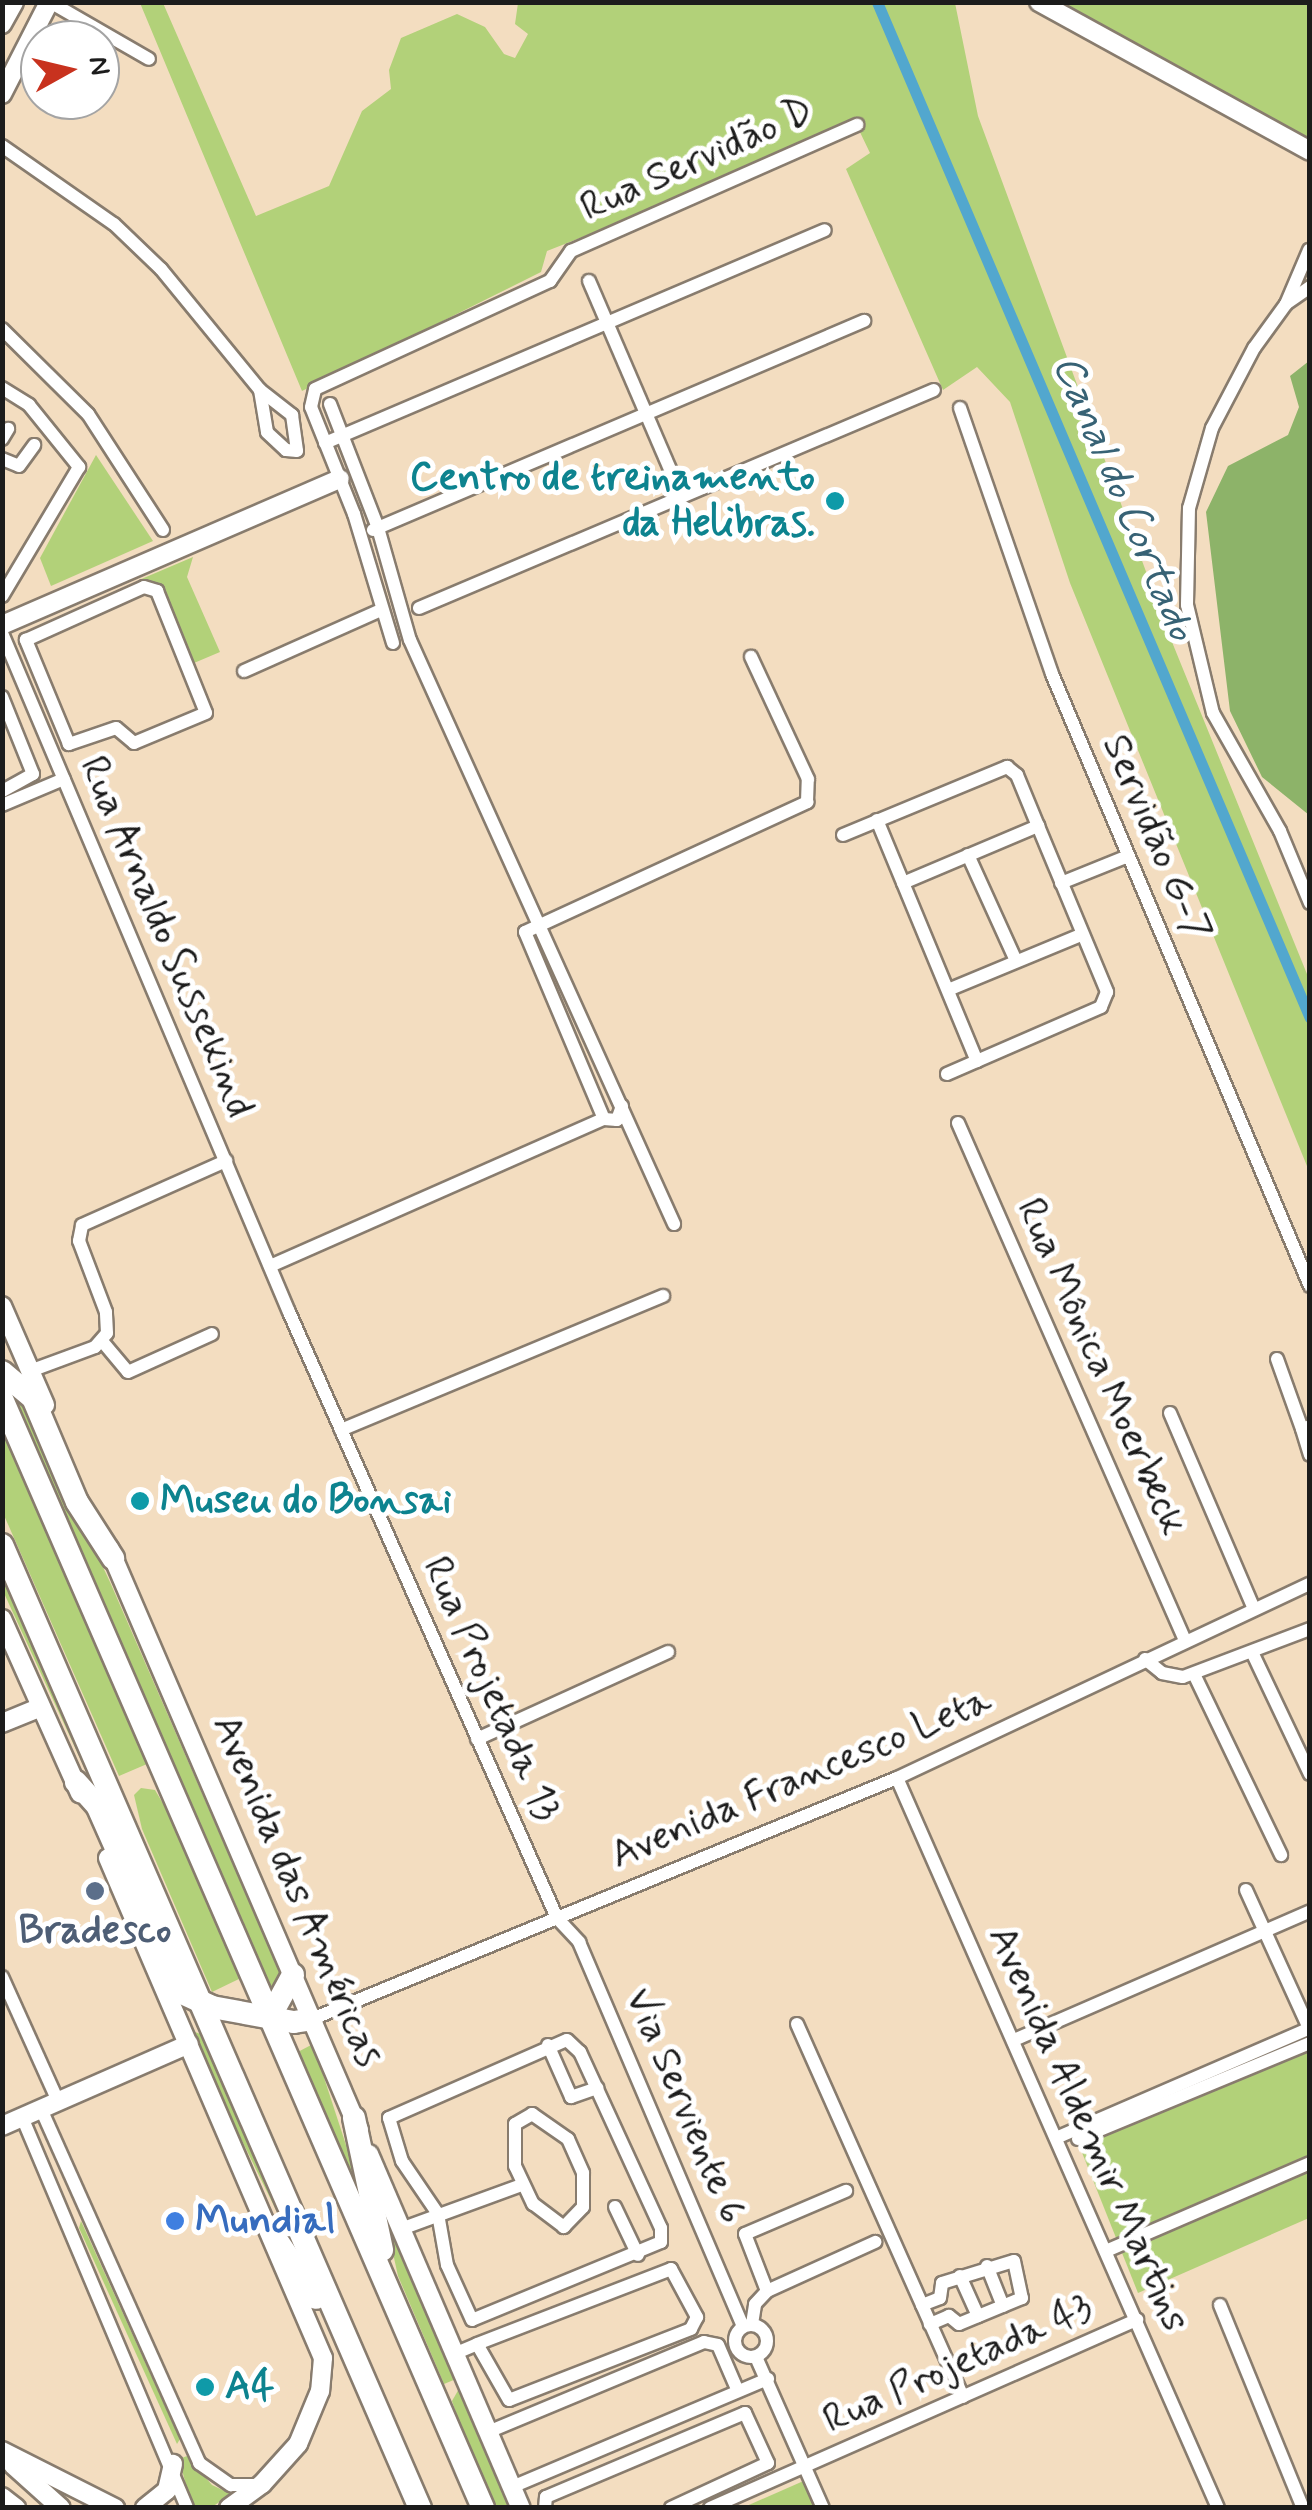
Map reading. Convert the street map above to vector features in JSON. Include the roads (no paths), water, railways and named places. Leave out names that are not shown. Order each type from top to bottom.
[{"type":"highway","points":[[2,1372],[33,1398],[78,1502],[113,1558]]},
{"type":"highway","name":"Avenida das Américas","points":[[2,1400],[483,2508]]},
{"type":"highway","points":[[2,1545],[420,2508]]},
{"type":"highway","points":[[76,1782],[97,1805],[180,1992],[202,2005],[270,2017],[312,2019]]},
{"type":"highway","points":[[270,2017],[293,1976]]},
{"type":"highway","points":[[354,2118],[392,2297]]},
{"type":"highway","points":[[276,2239],[351,2350]]},
{"type":"main road","points":[[2,24],[14,2]]},
{"type":"main road","points":[[2,94],[10,63],[50,2]]},
{"type":"main road","points":[[1039,2],[1310,151]]},
{"type":"main road","points":[[2,625],[340,479]]},
{"type":"main road","name":"Avenida das Américas","points":[[2,1306],[521,2508]]},
{"type":"main road","points":[[2,1619],[276,2239],[324,2369],[298,2444],[262,2484],[229,2508]]},
{"type":"main road","points":[[2,1723],[41,1707]]},
{"type":"main road","points":[[2,2126],[189,2044]]},
{"type":"main road","points":[[2,2453],[62,2508]]},
{"type":"main road","points":[[2,2453],[115,2508]]},
{"type":"main road","points":[[145,2508],[167,2490],[171,2458]]},
{"type":"main road","points":[[2,2497],[16,2508]]},
{"type":"street","points":[[50,2],[149,59]]},
{"type":"street","name":"Rua Servidão D","points":[[325,442],[310,400],[322,385],[550,281],[570,251],[857,125]]},
{"type":"street","points":[[2,146],[114,224],[200,312],[260,390],[292,415],[297,451],[286,450],[267,432],[260,390]]},
{"type":"street","points":[[394,644],[380,610],[361,534],[325,442],[825,230]]},
{"type":"street","points":[[1308,250],[1286,304],[1212,428],[1189,508],[1187,605],[1213,713],[1280,832],[1310,903]]},
{"type":"street","points":[[589,281],[681,495]]},
{"type":"street","points":[[1286,304],[1310,287]]},
{"type":"street","points":[[361,534],[864,321]]},
{"type":"street","points":[[2,329],[88,414],[164,530]]},
{"type":"street","points":[[2,388],[30,405],[76,454],[80,467],[2,596]]},
{"type":"street","points":[[419,608],[934,390]]},
{"type":"street","points":[[330,404],[378,528],[410,640],[544,924],[674,1224]]},
{"type":"street","name":"Servidão G-7","points":[[960,408],[1025,602],[1310,1286]]},
{"type":"street","points":[[2,459],[19,466],[34,445]]},
{"type":"street","points":[[154,588],[206,713],[134,743],[116,728],[72,745],[62,731],[26,640],[154,588]]},
{"type":"street","points":[[244,670],[380,610]]},
{"type":"street","name":"Rua Arnaldo Sussekind","points":[[2,634],[270,1266]]},
{"type":"street","points":[[604,1119],[525,932],[807,802],[808,778],[752,657]]},
{"type":"street","points":[[2,791],[33,774],[4,699],[26,692]]},
{"type":"street","points":[[47,738],[62,731]]},
{"type":"street","points":[[842,834],[1006,767],[1016,775],[1106,1004],[947,1074]]},
{"type":"street","points":[[2,805],[64,779]]},
{"type":"street","points":[[877,820],[977,1061]]},
{"type":"street","points":[[903,883],[1038,826]]},
{"type":"street","points":[[968,855],[1016,960]]},
{"type":"street","points":[[1061,882],[1128,856]]},
{"type":"street","points":[[948,990],[1082,935]]},
{"type":"street","points":[[270,1266],[604,1119],[617,1120],[622,1106]]},
{"type":"street","name":"Rua Mônica Moerbeck","points":[[958,1122],[1184,1638]]},
{"type":"street","points":[[30,1371],[102,1341],[108,1322],[79,1241],[82,1225],[226,1160]]},
{"type":"street","name":"Rua Projetada 13","points":[[270,1266],[557,1918]]},
{"type":"street","points":[[341,1430],[663,1296]]},
{"type":"street","points":[[102,1341],[128,1372],[212,1334]]},
{"type":"street","points":[[1278,1359],[1306,1428],[1310,1455]]},
{"type":"street","points":[[1170,1413],[1253,1607]]},
{"type":"street","name":"Avenida Francesco Leta","points":[[312,2019],[896,1778],[1184,1638],[1310,1584]]},
{"type":"street","points":[[1145,1659],[1172,1676],[1194,1674],[1310,1628]]},
{"type":"street","points":[[476,1739],[668,1652]]},
{"type":"street","points":[[1252,1652],[1310,1774]]},
{"type":"street","points":[[1194,1674],[1281,1855]]},
{"type":"street","name":"Avenida Aldemir Martins","points":[[896,1778],[1218,2508]]},
{"type":"street","points":[[1056,2138],[1309,2028],[1246,1890]]},
{"type":"street","points":[[1014,2040],[1310,1911]]},
{"type":"street","name":"Via Serviente 6","points":[[557,1918],[579,1942],[747,2325],[735,2334],[737,2350],[756,2357]]},
{"type":"street","points":[[2,1977],[50,2105],[61,2153],[190,2445],[218,2480],[262,2484]]},
{"type":"street","points":[[796,2024],[963,2397]]},
{"type":"street","points":[[1078,2139],[1310,2042]]},
{"type":"street","points":[[445,2332],[638,2255],[661,2242],[661,2228],[575,2044],[548,2045],[395,2112],[388,2125],[402,2161],[438,2214],[447,2265],[472,2320]]},
{"type":"street","points":[[548,2045],[571,2097],[597,2088]]},
{"type":"street","points":[[532,2114],[543,2116],[577,2154],[586,2196],[579,2218],[556,2226],[521,2185],[512,2149],[515,2124],[532,2114]]},
{"type":"street","points":[[22,2117],[171,2458],[187,2508]]},
{"type":"street","points":[[42,2157],[51,2150],[61,2153]]},
{"type":"street","points":[[378,2175],[402,2161]]},
{"type":"street","points":[[1106,2251],[1310,2163]]},
{"type":"street","points":[[400,2230],[521,2185]]},
{"type":"street","points":[[767,2291],[746,2234],[846,2190]]},
{"type":"street","points":[[615,2206],[638,2255]]},
{"type":"street","points":[[823,2508],[756,2357],[767,2339],[747,2325],[755,2304],[767,2291],[874,2242]]},
{"type":"street","points":[[1014,2261],[1026,2294],[959,2324],[949,2316],[939,2286],[987,2266],[1014,2261]]},
{"type":"street","points":[[987,2266],[1002,2306]]},
{"type":"street","points":[[454,2354],[477,2344],[671,2269],[697,2317],[691,2329],[509,2400],[477,2344]]},
{"type":"street","points":[[960,2276],[978,2316]]},
{"type":"street","points":[[922,2306],[940,2298]]},
{"type":"street","points":[[1220,2306],[1304,2508]]},
{"type":"street","points":[[930,2324],[949,2316]]},
{"type":"street","name":"Rua Projetada 43","points":[[710,2508],[1137,2320]]},
{"type":"street","points":[[488,2432],[704,2342],[718,2345],[737,2389]]},
{"type":"street","points":[[512,2487],[768,2379]]},
{"type":"street","points":[[545,2508],[546,2497],[745,2414],[768,2463],[671,2508]]},
{"type":"street","points":[[171,2458],[190,2445]]},
{"type":"waterway","name":"Canal do Cortado","points":[[877,2],[1310,1018]]},
{"type":"place","name":"Centro de treinamento da Helibras.","points":[[835,501]]},
{"type":"place","name":"Museu do Bonsai","points":[[140,1501]]},
{"type":"place","name":"Bradesco","points":[[95,1891]]},
{"type":"place","name":"Mundial","points":[[175,2221]]},
{"type":"place","name":"A4","points":[[205,2387]]}]
